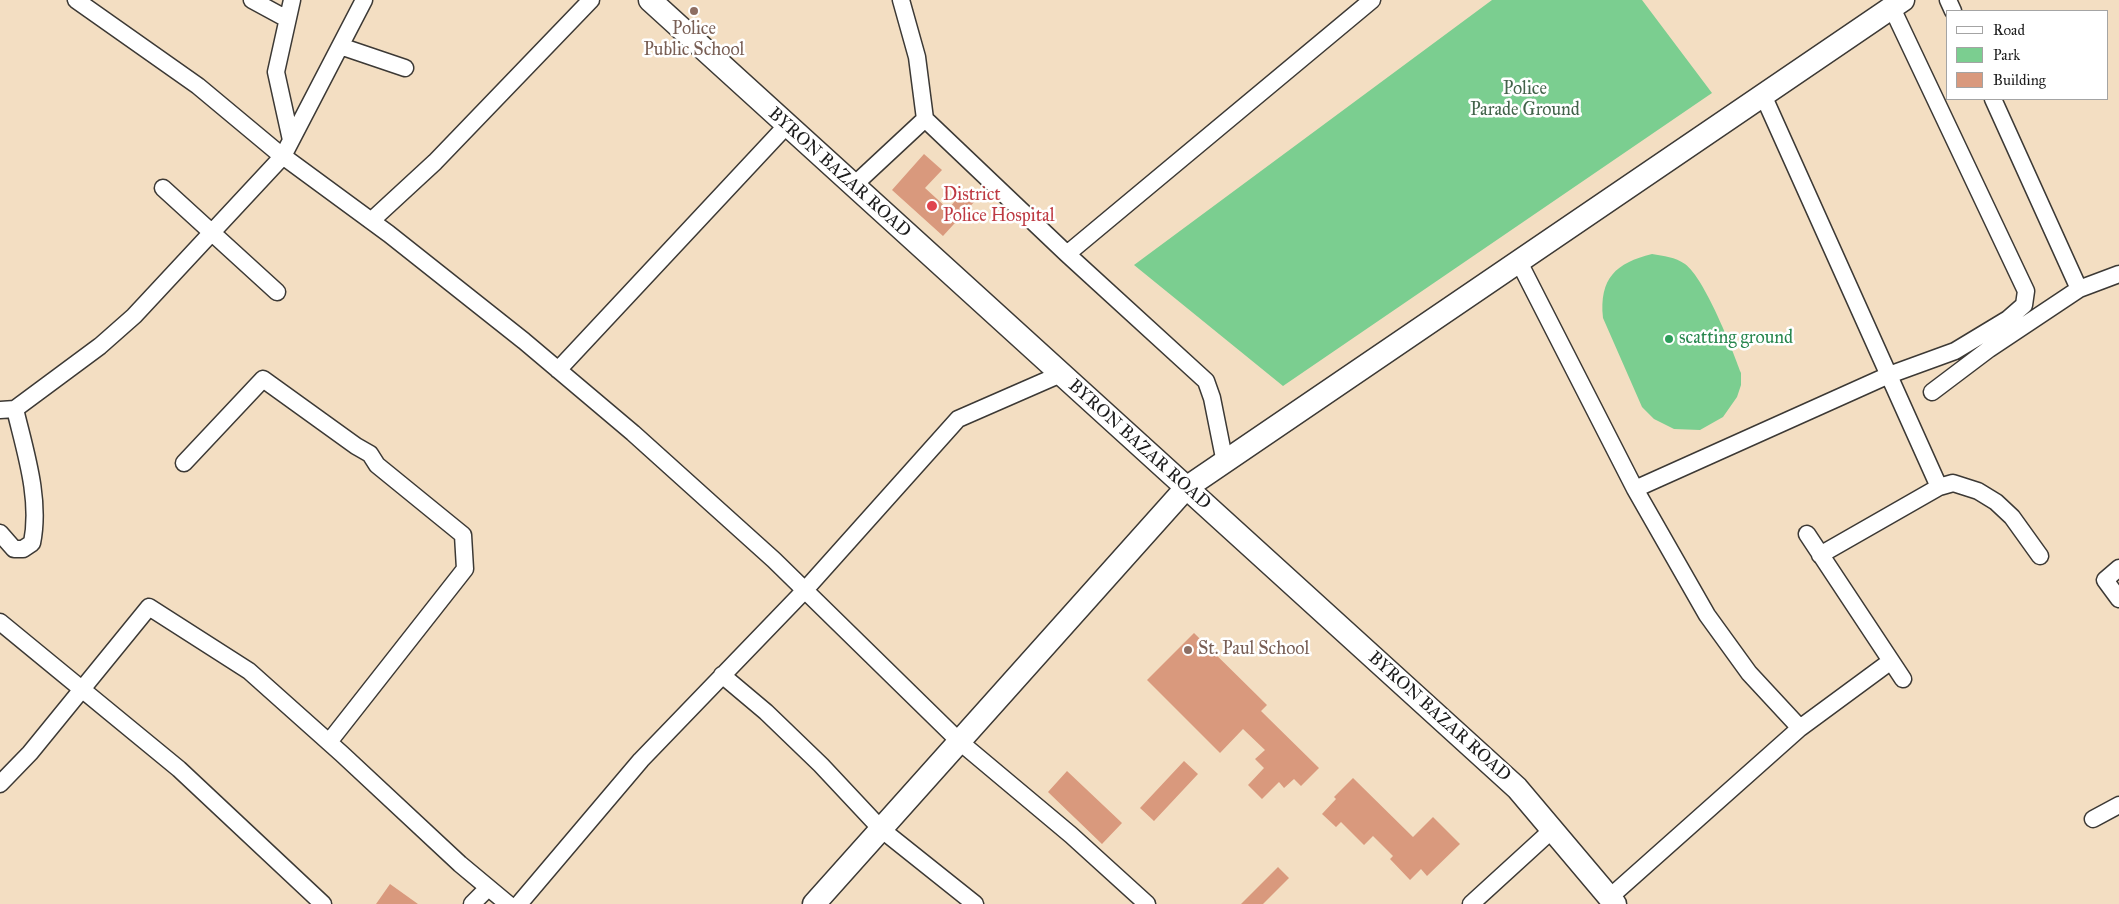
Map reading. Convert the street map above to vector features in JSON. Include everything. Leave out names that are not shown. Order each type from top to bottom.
[{"type":"street","points":[[76,0],[198,86],[283,156],[371,221],[558,370],[774,560],[960,742],[1071,835],[1147,904]]},
{"type":"street","points":[[252,0],[288,19]]},
{"type":"street","points":[[290,140],[276,72],[292,0]]},
{"type":"street","points":[[0,533],[14,549],[23,549],[32,542],[35,526],[30,470],[8,410],[100,346],[134,316],[283,156],[364,0]]},
{"type":"street","points":[[371,221],[435,162],[591,0]]},
{"type":"street","name":"BYRON BAZAR ROAD","points":[[650,0],[1517,788],[1612,901]]},
{"type":"street","points":[[901,0],[917,58],[925,118],[1067,254],[1206,381],[1212,398],[1226,463]]},
{"type":"street","points":[[1067,254],[1372,0]]},
{"type":"street","points":[[814,904],[1186,488],[1226,463],[1897,4],[2026,291],[2024,305],[2008,319],[1955,351],[1889,375],[1635,488]]},
{"type":"street","points":[[340,46],[405,68]]},
{"type":"street","points":[[1763,96],[1939,487]]},
{"type":"street","points":[[1993,100],[2079,289]]},
{"type":"street","points":[[853,186],[925,118]]},
{"type":"street","points":[[558,370],[787,125]]},
{"type":"street","points":[[163,188],[277,292]]},
{"type":"street","points":[[1519,262],[1635,488],[1707,615],[1748,672],[1800,728]]},
{"type":"street","points":[[1932,392],[1989,348],[2079,289],[2119,274]]},
{"type":"street","points":[[519,904],[641,760],[805,590],[958,419],[1061,374]]},
{"type":"street","points":[[184,463],[263,379],[370,454],[377,465],[463,535],[465,569],[329,742]]},
{"type":"street","points":[[1820,555],[1939,487],[1953,483],[1978,491],[1996,502],[2012,517],[2040,556]]},
{"type":"street","points":[[1808,534],[1820,555],[1903,678]]},
{"type":"street","points":[[2119,568],[2105,580],[2119,599]]},
{"type":"street","points":[[0,784],[30,753],[150,608],[249,671],[329,742],[460,864],[508,904]]},
{"type":"street","points":[[0,622],[179,769],[323,904]]},
{"type":"street","points":[[1612,901],[1800,728],[1891,661]]},
{"type":"street","points":[[722,675],[766,712],[821,765],[882,829],[975,904]]},
{"type":"street","points":[[2093,819],[2119,805]]},
{"type":"street","points":[[1471,904],[1552,830]]},
{"type":"street","points":[[472,904],[488,888]]},
{"type":"green space","name":"Police Parade Ground","points":[[1492,0],[1642,0],[1712,93],[1283,386],[1134,265]]},
{"type":"green space","name":"scatting ground","points":[[1652,254],[1677,260],[1685,264],[1693,272],[1709,298],[1741,373],[1741,385],[1737,397],[1723,417],[1700,430],[1674,429],[1654,419],[1642,407],[1603,318],[1602,304],[1604,292],[1612,274],[1629,262]]},
{"type":"building","points":[[924,154],[942,170],[925,188],[948,209],[964,191],[975,201],[943,236],[892,190]]},
{"type":"building","points":[[1194,633],[1267,705],[1261,711],[1319,768],[1301,786],[1294,779],[1284,788],[1279,782],[1262,799],[1248,785],[1264,768],[1255,759],[1265,750],[1243,729],[1220,753],[1147,680]]},
{"type":"building","points":[[1184,761],[1198,774],[1154,821],[1140,808]]},
{"type":"building","points":[[1067,771],[1122,823],[1102,844],[1048,792]]},
{"type":"building","points":[[1353,778],[1413,837],[1433,817],[1460,844],[1427,876],[1421,869],[1410,880],[1390,859],[1393,856],[1373,836],[1364,845],[1341,822],[1336,827],[1322,814],[1336,799],[1334,797]]},
{"type":"building","points":[[1278,867],[1289,878],[1263,904],[1241,904]]},
{"type":"building","points":[[390,884],[418,904],[376,904]]},
{"type":"place","name":"Police Public School","points":[[694,11]]},
{"type":"place","name":"District Police Hospital","points":[[932,206]]},
{"type":"place","name":"scatting ground","points":[[1669,339]]},
{"type":"place","name":"St. Paul School","points":[[1188,650]]}]
